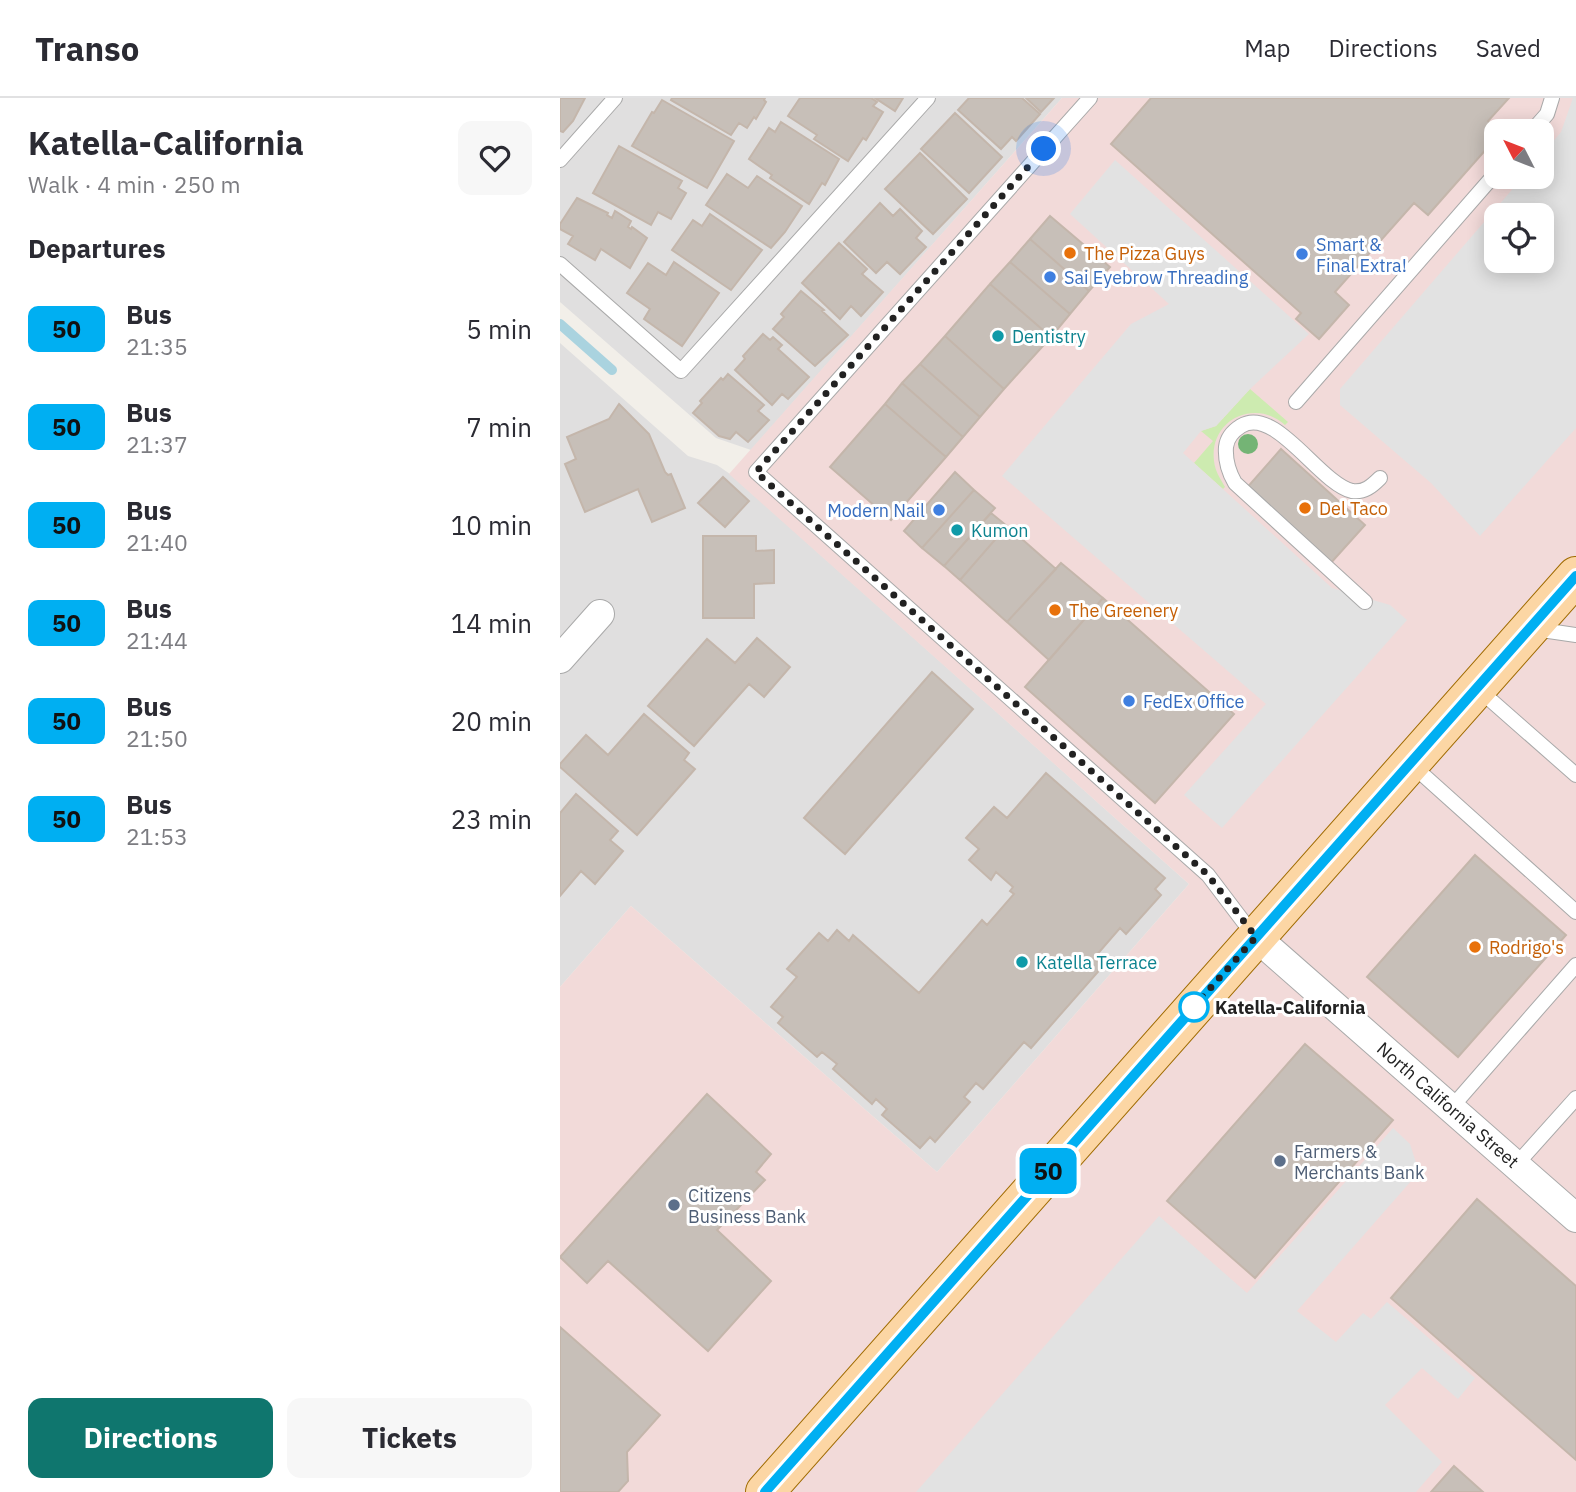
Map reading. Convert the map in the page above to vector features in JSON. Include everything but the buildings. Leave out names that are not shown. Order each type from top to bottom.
[{"type":"main road","points":[[765,1492],[1576,576]]},
{"type":"street","points":[[560,659],[600,614]]},
{"type":"street","name":"North California Street","points":[[1256,937],[1574,1213]]},
{"type":"lane","points":[[560,160],[615,98]]},
{"type":"lane","points":[[560,264],[681,371],[928,98]]},
{"type":"lane","points":[[1090,98],[756,472],[1208,875],[1256,937]]},
{"type":"lane","points":[[1543,119],[1552,98]]},
{"type":"lane","points":[[1296,402],[1484,187]]},
{"type":"lane","points":[[1365,601],[1235,483],[1228,471],[1225,457],[1227,442],[1234,430],[1256,421],[1276,430],[1326,474],[1350,491],[1371,487],[1380,478]]},
{"type":"lane","points":[[1530,628],[1576,635]]},
{"type":"lane","points":[[1477,688],[1576,775]]},
{"type":"lane","points":[[1410,763],[1576,912]]},
{"type":"lane","points":[[1451,1108],[1576,965]]},
{"type":"lane","points":[[1516,1165],[1576,1098]]},
{"type":"shaded area","points":[[560,98],[1062,98],[751,450],[716,438],[560,302]]},
{"type":"shaded area","points":[[1062,98],[1576,98],[1576,1492],[560,1492],[560,987],[631,906],[937,1172],[1189,884],[729,474]]},
{"type":"shaded area","points":[[1573,98],[1576,98],[1576,428],[1480,536],[1431,483],[1340,405],[1340,389],[1484,222],[1484,273],[1554,273],[1554,203],[1501,203],[1513,189],[1554,189],[1554,140],[1561,132]]},
{"type":"shaded area","points":[[1115,160],[1309,334],[1250,389],[1216,426],[1201,431],[1183,453],[1332,588],[1390,605],[1407,620],[1222,828],[1184,795],[1266,704],[1002,476],[1131,324],[1169,304],[1070,214]]},
{"type":"shaded area","points":[[560,343],[688,456],[717,465],[730,474],[1189,884],[937,1172],[631,906],[560,987]]},
{"type":"shaded area","points":[[1393,1128],[1410,1144],[1419,1172],[1297,1311],[1336,1342],[1363,1313],[1371,1319],[1387,1302],[1475,1378],[1458,1399],[1422,1368],[1385,1405],[1442,1462],[1416,1492],[916,1492],[1159,1216],[1247,1293]]},
{"type":"green space","points":[[1250,389],[1288,422],[1285,425],[1261,413],[1248,414],[1226,424],[1214,447],[1215,465],[1225,487],[1223,489],[1194,463],[1213,441],[1201,431],[1216,426]]},
{"type":"waterway","points":[[560,324],[612,370]]},
{"type":"bus line","name":"50","points":[[765,1492],[1576,576]]},
{"type":"place","name":"The Pizza Guys","points":[[1070,253]]},
{"type":"place","name":"Smart & Final Extra!","points":[[1302,254]]},
{"type":"place","name":"Sai Eyebrow Threading","points":[[1050,277]]},
{"type":"place","name":"Dentistry","points":[[998,336]]},
{"type":"place","name":"Del Taco","points":[[1305,508]]},
{"type":"place","name":"Modern Nail","points":[[939,510]]},
{"type":"place","name":"Kumon","points":[[957,530]]},
{"type":"place","name":"The Greenery","points":[[1055,610]]},
{"type":"place","name":"FedEx Office","points":[[1129,701]]},
{"type":"place","name":"Rodrigo's","points":[[1475,947]]},
{"type":"place","name":"Katella Terrace","points":[[1022,962]]},
{"type":"place","name":"Katella-California","points":[[1194,1007]]},
{"type":"place","name":"Farmers & Merchants Bank","points":[[1280,1161]]},
{"type":"place","name":"Citizens Business Bank","points":[[674,1205]]},
{"type":"route","points":[[1044,149],[756,472],[1208,875],[1256,937],[1188,1013],[1194,1007]]}]
